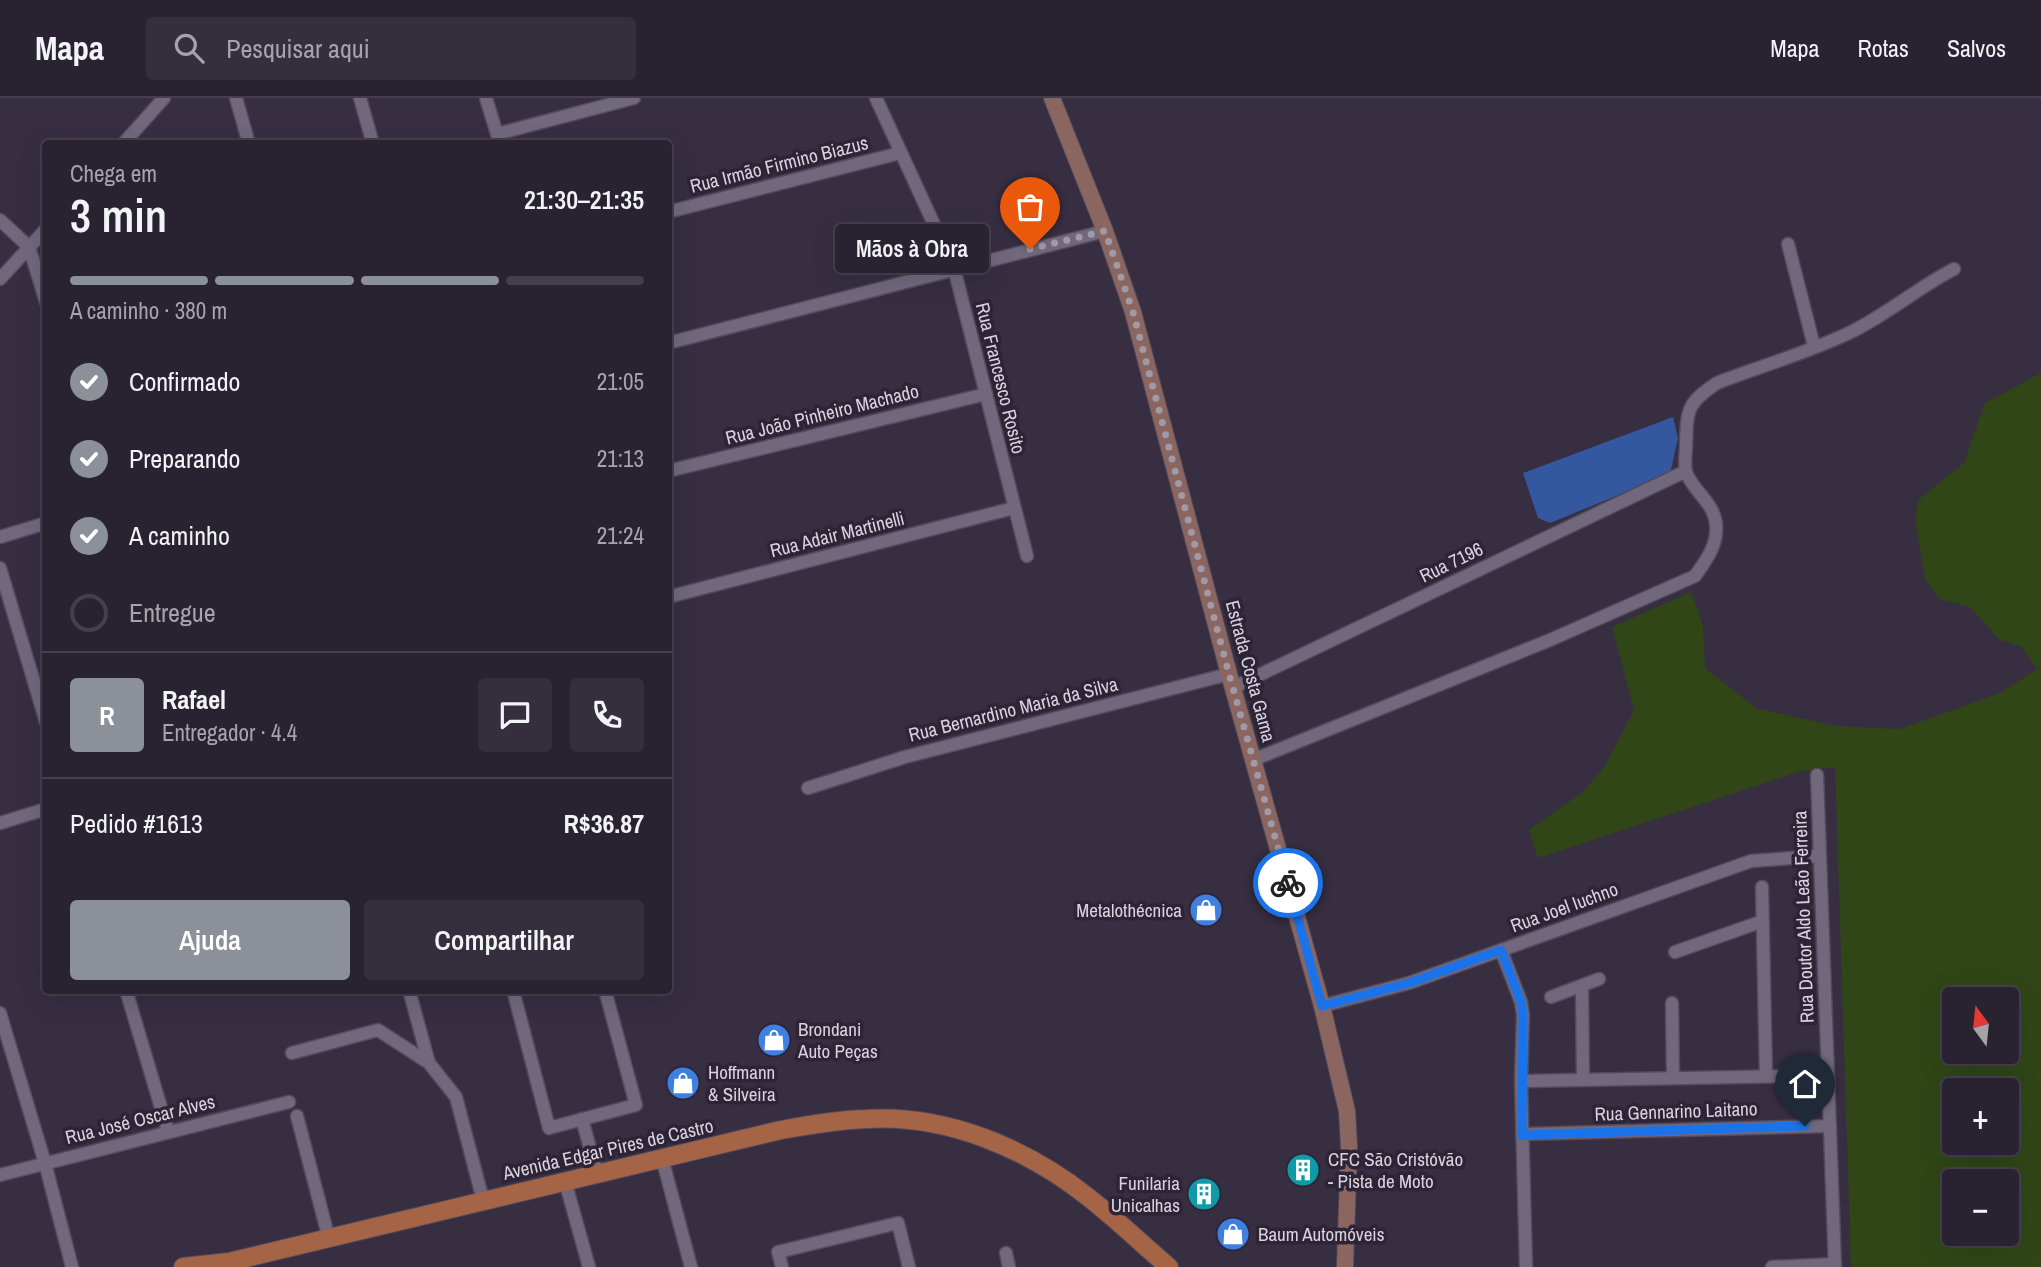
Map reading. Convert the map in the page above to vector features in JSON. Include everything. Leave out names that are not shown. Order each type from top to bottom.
[{"type":"main road","name":"Estrada Costa Gama","points":[[1052,98],[1105,231],[1133,312],[1231,681],[1322,1006],[1347,1111],[1349,1146],[1345,1267]]},
{"type":"main road","name":"Avenida Edgar Pires de Castro","points":[[183,1267],[225,1265],[662,1158],[823,1122],[868,1118],[937,1124],[1006,1147],[1039,1164],[1087,1196],[1169,1267]]},
{"type":"street","points":[[127,140],[164,98]]},
{"type":"street","points":[[236,98],[248,140]]},
{"type":"street","points":[[360,98],[372,140]]},
{"type":"street","points":[[486,98],[499,139],[634,98]]},
{"type":"street","name":"Rua Francesco Rosito","points":[[876,98],[954,268],[1027,556]]},
{"type":"street","name":"Rua Irmão Firmino Biazus","points":[[672,211],[900,153]]},
{"type":"street","points":[[0,220],[29,247],[42,289]]},
{"type":"street","points":[[672,342],[1105,231]]},
{"type":"street","points":[[0,279],[42,233]]},
{"type":"street","points":[[1788,244],[1814,346]]},
{"type":"street","points":[[1253,760],[1550,640],[1695,576],[1709,555],[1716,533],[1714,512],[1686,471],[1687,421],[1690,407],[1700,394],[1717,383],[1851,332],[1872,321],[1926,283],[1954,269]]},
{"type":"street","name":"Rua João Pinheiro Machado","points":[[672,470],[986,394]]},
{"type":"street","name":"Rua 7196","points":[[1231,681],[1686,471]]},
{"type":"street","name":"Rua Adair Martinelli","points":[[672,596],[1014,508]]},
{"type":"street","points":[[0,537],[42,524]]},
{"type":"street","points":[[0,568],[42,709]]},
{"type":"street","name":"Rua Bernardino Maria da Silva","points":[[808,788],[905,757],[1231,681]]},
{"type":"street","name":"Rua Doutor Aldo Leão Ferreira","points":[[1817,775],[1835,1265]]},
{"type":"street","points":[[0,823],[42,810]]},
{"type":"street","name":"Rua Joel Iuchno","points":[[1322,1006],[1409,983],[1751,861],[1821,856]]},
{"type":"street","points":[[1762,887],[1766,1076]]},
{"type":"street","points":[[1675,952],[1763,921]]},
{"type":"street","points":[[1501,950],[1521,1002],[1523,1015],[1521,1081],[1526,1267]]},
{"type":"street","points":[[1551,997],[1600,979]]},
{"type":"street","points":[[1582,986],[1583,1080]]},
{"type":"street","points":[[127,994],[168,1131]]},
{"type":"street","points":[[410,994],[429,1063]]},
{"type":"street","points":[[514,994],[549,1128],[636,1105],[606,994]]},
{"type":"street","points":[[1672,1003],[1673,1078]]},
{"type":"street","points":[[0,1013],[45,1163],[72,1267]]},
{"type":"street","points":[[292,1053],[378,1030],[429,1063],[456,1097],[483,1200]]},
{"type":"street","points":[[1521,1081],[1798,1076]]},
{"type":"street","name":"Rua José Oscar Alves","points":[[0,1175],[289,1102]]},
{"type":"street","points":[[297,1116],[329,1239]]},
{"type":"street","points":[[582,1119],[597,1173]]},
{"type":"street","name":"Rua Gennarino Laitano","points":[[1522,1135],[1830,1126]]},
{"type":"street","points":[[662,1158],[691,1267]]},
{"type":"street","points":[[565,1181],[589,1267]]},
{"type":"street","points":[[782,1267],[778,1252],[898,1223],[909,1267]]},
{"type":"street","points":[[1006,1253],[1009,1267]]},
{"type":"street","points":[[1772,1267],[1835,1265]]},
{"type":"green space","points":[[2041,373],[2041,1267],[1851,1267],[1835,767],[1798,772],[1538,858],[1529,830],[1584,791],[1605,766],[1634,710],[1612,627],[1691,592],[1703,626],[1705,668],[1756,708],[1836,726],[1900,729],[2000,693],[2037,669],[2022,647],[1999,639],[1970,607],[1940,599],[1925,579],[1915,520],[1918,500],[1964,463],[1985,403]]},
{"type":"water","points":[[1673,417],[1678,438],[1670,474],[1550,523],[1538,518],[1523,473]]},
{"type":"way so far","points":[[1030,249],[1105,231],[1133,312],[1229,674],[1288,883]]},
{"type":"place","name":"Mãos à Obra","points":[[1030,249]]},
{"type":"place","name":"Metalothécnica","points":[[1206,910]]},
{"type":"place","name":"Brondani Auto Peças","points":[[774,1040]]},
{"type":"place","name":"Hoffmann & Silveira","points":[[683,1083]]},
{"type":"place","name":"CFC São Cristóvão - Pista de Moto","points":[[1303,1170]]},
{"type":"place","name":"Funilaria Unicalhas","points":[[1204,1194]]},
{"type":"place","name":"Baum Automóveis","points":[[1233,1234]]},
{"type":"route","points":[[1288,883],[1322,1006],[1409,983],[1501,950],[1521,1002],[1523,1015],[1522,1135],[1805,1126]]}]
